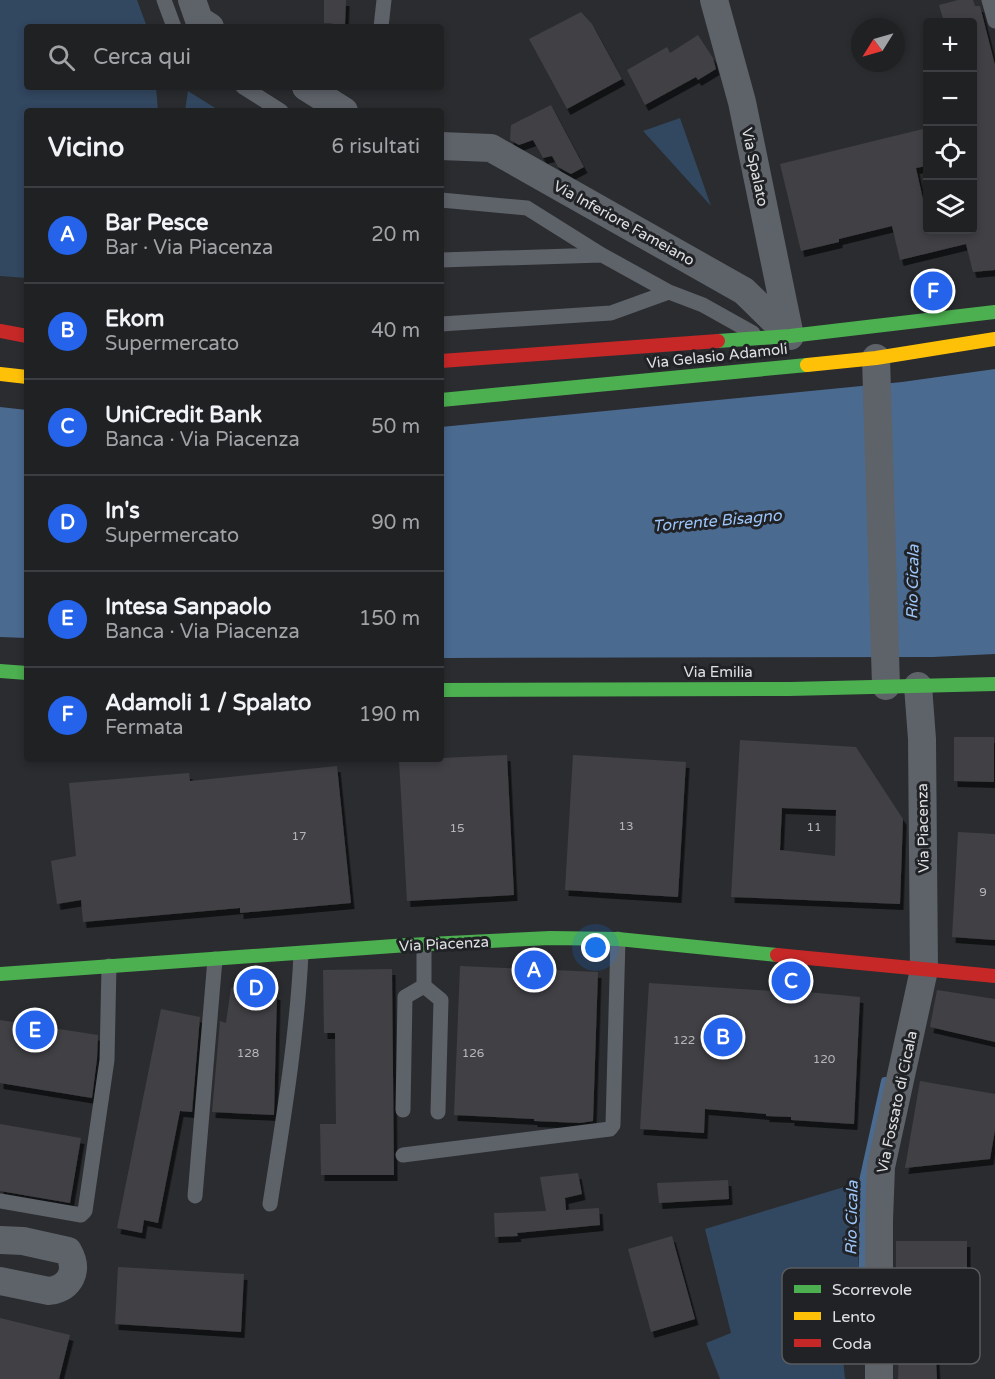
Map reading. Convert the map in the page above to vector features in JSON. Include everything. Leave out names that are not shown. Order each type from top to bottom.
[{"type":"main road","name":"Via Gelasio Adamoli","points":[[444,361],[790,336],[995,312]]},
{"type":"main road","points":[[0,331],[24,335]]},
{"type":"main road","name":"Via Gelasio Adamoli","points":[[444,400],[877,367],[995,339]]},
{"type":"main road","points":[[0,374],[24,377]]},
{"type":"main road","points":[[0,671],[24,673]]},
{"type":"main road","name":"Via Emilia","points":[[444,690],[790,689],[995,684]]},
{"type":"main road","name":"Via Piacenza","points":[[0,974],[549,938],[618,939],[995,976]]},
{"type":"street","points":[[192,0],[199,20],[205,24]]},
{"type":"street","name":"Via Spalato","points":[[714,0],[742,102],[790,336]]},
{"type":"street","points":[[311,90],[339,108]]},
{"type":"street","name":"Via Inferiore Fameiano","points":[[444,146],[491,148],[744,291],[790,336]]},
{"type":"street","points":[[877,367],[886,686]]},
{"type":"street","name":"Via Piacenza","points":[[918,686],[922,739],[924,970]]},
{"type":"street","name":"Via Fossato di Cicala","points":[[879,1268],[881,1167],[924,970]]},
{"type":"street","points":[[0,1240],[68,1251],[74,1266],[70,1281],[57,1290],[50,1291],[0,1281]]},
{"type":"lane","points":[[164,0],[173,24]]},
{"type":"lane","points":[[381,24],[384,0]]},
{"type":"lane","points":[[989,0],[995,21]]},
{"type":"lane","points":[[248,90],[276,108]]},
{"type":"lane","points":[[444,200],[527,207],[602,255],[669,292],[703,305],[761,337]]},
{"type":"lane","points":[[444,260],[602,255]]},
{"type":"lane","points":[[444,324],[611,314],[669,292]]},
{"type":"lane","points":[[403,1155],[606,1130],[612,1127],[618,939]]},
{"type":"lane","points":[[424,945],[424,986]]},
{"type":"lane","points":[[270,1204],[284,1120],[299,1004],[301,954]]},
{"type":"lane","points":[[195,1196],[215,959]]},
{"type":"lane","points":[[0,1202],[81,1215],[85,1211],[107,1060],[109,966]]},
{"type":"lane","points":[[403,1110],[405,997],[424,986]]},
{"type":"lane","points":[[424,986],[441,1000],[438,1112]]},
{"type":"shaded area","points":[[0,0],[137,0],[146,24],[24,24],[24,90],[156,90],[158,108],[24,108],[24,278],[0,276]]},
{"type":"shaded area","points":[[188,91],[215,108],[185,108]]},
{"type":"shaded area","points":[[680,118],[711,206],[643,131]]},
{"type":"shaded area","points":[[854,1184],[859,1268],[782,1268],[782,1364],[844,1364],[845,1379],[720,1379],[706,1343],[731,1333],[705,1229]]},
{"type":"water","name":"Torrente Bisagno","points":[[995,369],[995,654],[933,657],[444,658],[444,427],[902,382]]},
{"type":"water","points":[[0,407],[24,410],[24,638],[0,637]]},
{"type":"building","points":[[324,0],[346,0],[345,24],[324,23]]},
{"type":"building","points":[[958,0],[973,0],[975,6],[980,6],[995,65],[995,270],[973,272],[966,244],[900,260],[892,226],[801,251],[780,164],[923,129],[923,167],[916,168],[923,199],[923,234],[977,234],[977,18],[943,18],[939,5]]},
{"type":"building","points":[[581,12],[592,24],[622,79],[567,109],[529,39]]},
{"type":"building","points":[[698,35],[713,58],[716,69],[698,80],[696,77],[645,105],[627,70],[667,47],[670,53]]},
{"type":"building","points":[[551,105],[584,167],[571,174],[558,167],[552,156],[543,158],[533,140],[519,145],[510,140],[511,125]]},
{"type":"building","points":[[954,737],[994,737],[994,782],[954,781]]},
{"type":"building","points":[[740,740],[856,747],[903,819],[900,904],[731,897]],"holes":[[[782,808],[836,810],[835,856],[780,850]]]},
{"type":"building","points":[[507,755],[514,895],[407,901],[399,762],[444,762],[444,758]]},
{"type":"building","points":[[573,755],[686,762],[678,897],[565,890]]},
{"type":"building","points":[[337,766],[351,903],[240,913],[240,908],[83,922],[81,900],[57,904],[51,861],[76,856],[69,783],[189,773],[190,781]]},
{"type":"building","points":[[958,832],[995,834],[995,940],[952,937]]},
{"type":"building","points":[[460,966],[598,972],[593,1121],[580,1123],[454,1115]]},
{"type":"building","points":[[392,969],[394,1175],[321,1175],[320,1124],[336,1124],[335,1033],[324,1033],[323,970]]},
{"type":"building","points":[[649,983],[797,991],[860,997],[854,1124],[791,1120],[791,1117],[705,1109],[704,1133],[640,1129]]},
{"type":"building","points":[[231,988],[277,994],[274,1115],[212,1112],[220,1021],[226,1023]]},
{"type":"building","points":[[937,990],[995,999],[995,1042],[930,1027]]},
{"type":"building","points":[[161,1009],[200,1017],[192,1112],[180,1111],[158,1223],[144,1220],[142,1233],[117,1228]]},
{"type":"building","points":[[0,1020],[98,1035],[92,1098],[0,1083]]},
{"type":"building","points":[[920,1081],[995,1094],[995,1130],[990,1159],[905,1168]]},
{"type":"building","points":[[0,1124],[81,1138],[70,1203],[0,1191]]},
{"type":"building","points":[[578,1173],[582,1194],[565,1198],[566,1210],[599,1208],[600,1225],[495,1237],[494,1213],[546,1211],[540,1177]]},
{"type":"building","points":[[728,1180],[729,1199],[659,1203],[657,1183]]},
{"type":"building","points":[[672,1236],[695,1319],[651,1332],[628,1249]]},
{"type":"building","points":[[896,1241],[967,1241],[967,1268],[896,1268]]},
{"type":"building","points":[[118,1267],[244,1274],[241,1332],[115,1324]]},
{"type":"building","points":[[0,1318],[70,1335],[59,1379],[0,1379]]},
{"type":"building","points":[[898,1364],[936,1364],[937,1379],[898,1379]]},
{"type":"waterway","name":"Rio Cicala","points":[[863,1268],[863,1181],[885,1081]]},
{"type":"traffic: fast","points":[[718,341],[790,336],[995,312]]},
{"type":"traffic: fast","points":[[444,400],[807,365]]},
{"type":"traffic: fast","points":[[0,671],[24,673]]},
{"type":"traffic: fast","points":[[444,690],[790,689],[995,684]]},
{"type":"traffic: fast","points":[[0,974],[408,945],[550,938],[618,939],[777,955]]},
{"type":"traffic: slow","points":[[807,365],[876,358],[995,339]]},
{"type":"traffic: slow","points":[[0,374],[24,377]]},
{"type":"traffic: jam","points":[[0,331],[24,335]]},
{"type":"traffic: jam","points":[[444,361],[718,341]]},
{"type":"traffic: jam","points":[[777,955],[995,976]]},
{"type":"place","name":"Adamoli 1 / Spalato","points":[[933,291]]},
{"type":"place","name":"Bar Pesce","points":[[534,970]]},
{"type":"place","name":"UniCredit Bank","points":[[791,981]]},
{"type":"place","name":"In's","points":[[256,988]]},
{"type":"place","name":"Intesa Sanpaolo","points":[[35,1030]]},
{"type":"place","name":"Ekom","points":[[723,1037]]}]
